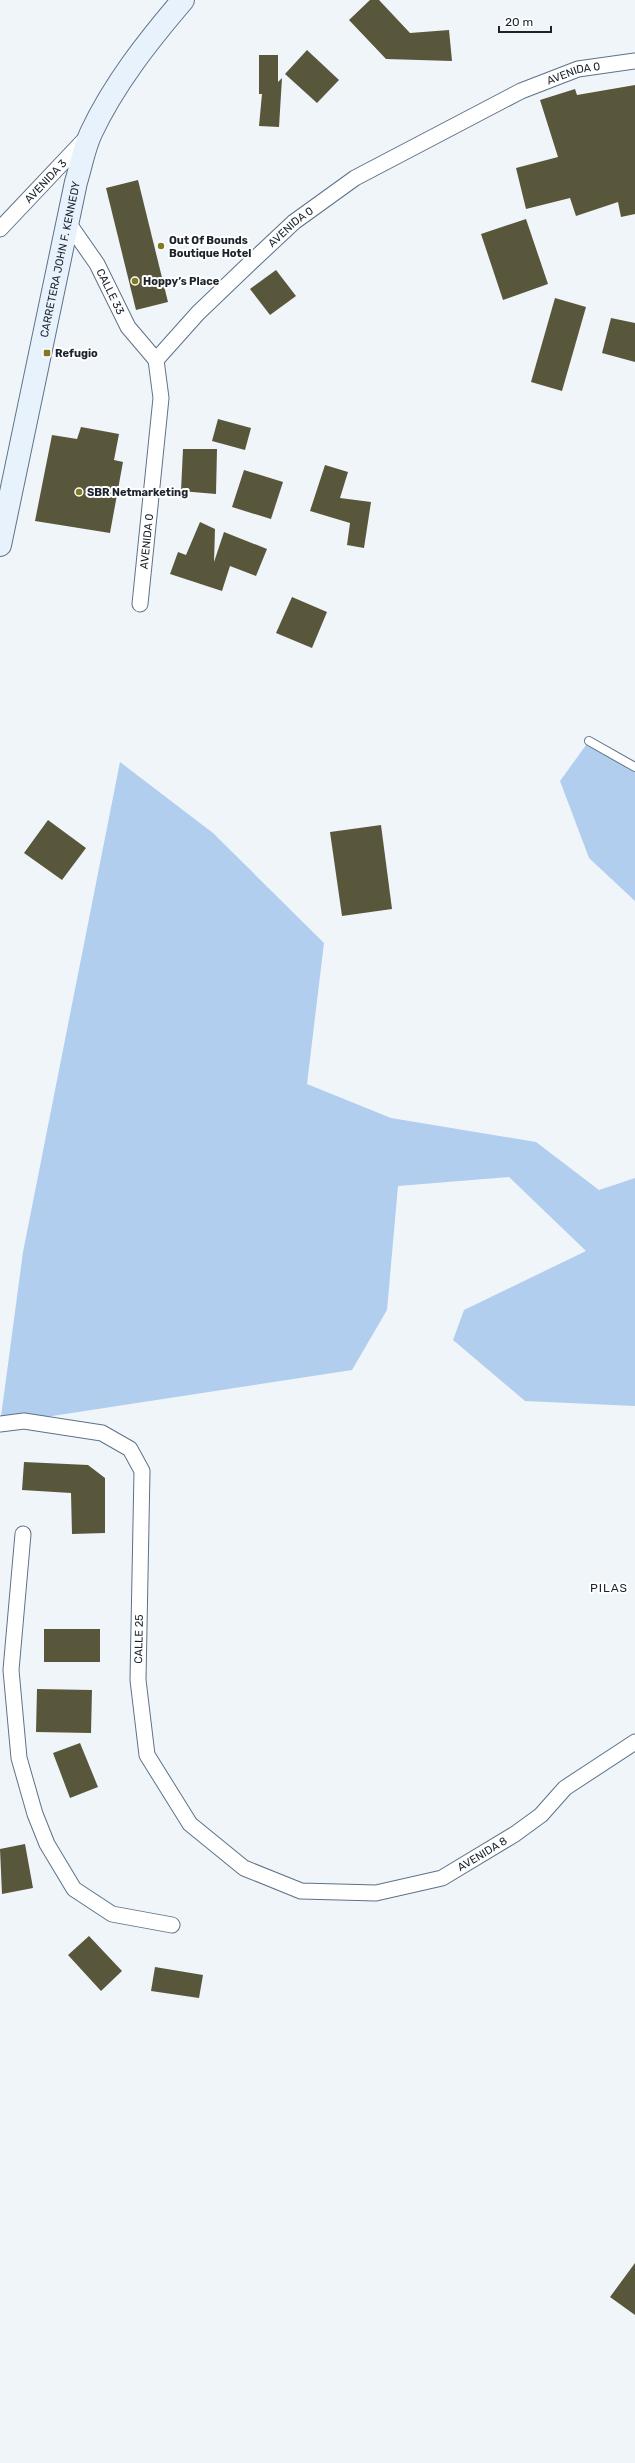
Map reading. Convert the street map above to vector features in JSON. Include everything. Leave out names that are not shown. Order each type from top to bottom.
[{"type":"main road","name":"CARRETERA JOHN F. KENNEDY","points":[[0,545],[67,221],[76,182],[91,134],[113,92],[152,36],[183,0]]},
{"type":"street","name":"AVENIDA 0","points":[[140,604],[161,398],[156,360],[198,313],[294,222],[355,178],[521,91],[578,69],[635,61]]},
{"type":"street","name":"AVENIDA 3","points":[[0,229],[91,134]]},
{"type":"street","name":"CALLE 33","points":[[67,221],[97,264],[128,327],[156,360]]},
{"type":"street","name":"CALLE 25","points":[[0,1424],[24,1421],[102,1433],[130,1448],[142,1471],[138,1680],[147,1755],[190,1824],[244,1868],[301,1891]]},
{"type":"street","points":[[23,1534],[6,1672],[19,1758],[34,1814],[47,1844],[74,1889],[112,1914],[172,1925]]},
{"type":"street","name":"AVENIDA 8","points":[[301,1891],[376,1893],[442,1878],[515,1834],[541,1815],[565,1788],[635,1742]]},
{"type":"lane","points":[[589,741],[635,767]]},
{"type":"shaded area","points":[[589,741],[635,767],[635,901],[589,858],[560,781]]},
{"type":"shaded area","points":[[120,762],[213,833],[324,943],[307,1084],[391,1118],[536,1142],[599,1190],[635,1178],[635,1406],[525,1401],[453,1340],[464,1310],[586,1251],[509,1177],[398,1186],[387,1310],[352,1370],[0,1424],[23,1252]]},
{"type":"building","points":[[370,0],[379,0],[410,33],[449,30],[452,61],[386,59],[349,20]]},
{"type":"building","points":[[307,50],[339,80],[317,103],[285,74]]},
{"type":"building","points":[[259,55],[278,55],[278,82],[282,78],[279,127],[259,126],[262,94],[259,94]]},
{"type":"building","points":[[635,85],[635,214],[621,217],[618,202],[576,216],[570,198],[526,209],[516,168],[558,157],[540,100],[575,89],[577,95]]},
{"type":"building","points":[[138,180],[168,302],[136,310],[106,188]]},
{"type":"building","points":[[526,219],[548,284],[503,300],[481,234]]},
{"type":"building","points":[[276,270],[296,296],[270,315],[250,289]]},
{"type":"building","points":[[555,298],[586,307],[562,391],[531,382]]},
{"type":"building","points":[[611,318],[635,323],[635,362],[602,353]]},
{"type":"building","points":[[218,419],[251,428],[245,450],[212,441]]},
{"type":"building","name":"SBR Netmarketing","points":[[81,427],[119,434],[114,460],[123,462],[110,533],[35,521],[52,435],[77,439]]},
{"type":"building","points":[[183,449],[217,449],[216,494],[181,491]]},
{"type":"building","points":[[325,465],[348,472],[340,498],[371,502],[364,548],[347,545],[350,523],[310,511]]},
{"type":"building","points":[[244,470],[283,482],[271,519],[232,507]]},
{"type":"building","points":[[200,522],[215,529],[214,562],[224,532],[267,549],[256,576],[230,566],[222,591],[170,574],[178,552],[186,555]]},
{"type":"building","points":[[292,597],[327,612],[312,648],[276,633]]},
{"type":"building","points":[[48,820],[86,848],[62,880],[24,853]]},
{"type":"building","points":[[381,825],[392,909],[342,916],[330,832]]},
{"type":"building","points":[[24,1462],[88,1465],[105,1478],[105,1533],[72,1534],[71,1493],[22,1490]]},
{"type":"building","points":[[44,1629],[100,1629],[100,1662],[44,1662]]},
{"type":"building","points":[[37,1689],[92,1690],[91,1733],[36,1732]]},
{"type":"building","points":[[80,1743],[98,1787],[70,1798],[53,1753]]},
{"type":"building","points":[[25,1844],[33,1888],[2,1894],[0,1849]]},
{"type":"building","points":[[89,1936],[122,1971],[101,1991],[68,1955]]},
{"type":"building","points":[[155,1967],[203,1975],[199,1998],[151,1991]]},
{"type":"building","points":[[635,2263],[635,2315],[610,2297]]},
{"type":"place","name":"Out Of Bounds Boutique Hotel","points":[[161,246]]},
{"type":"place","name":"Hoppy’s Place","points":[[135,281]]},
{"type":"place","name":"Refugio","points":[[47,353]]},
{"type":"place","name":"SBR Netmarketing","points":[[79,492]]},
{"type":"district","name":"PILAS","points":[[609,1588]]}]
